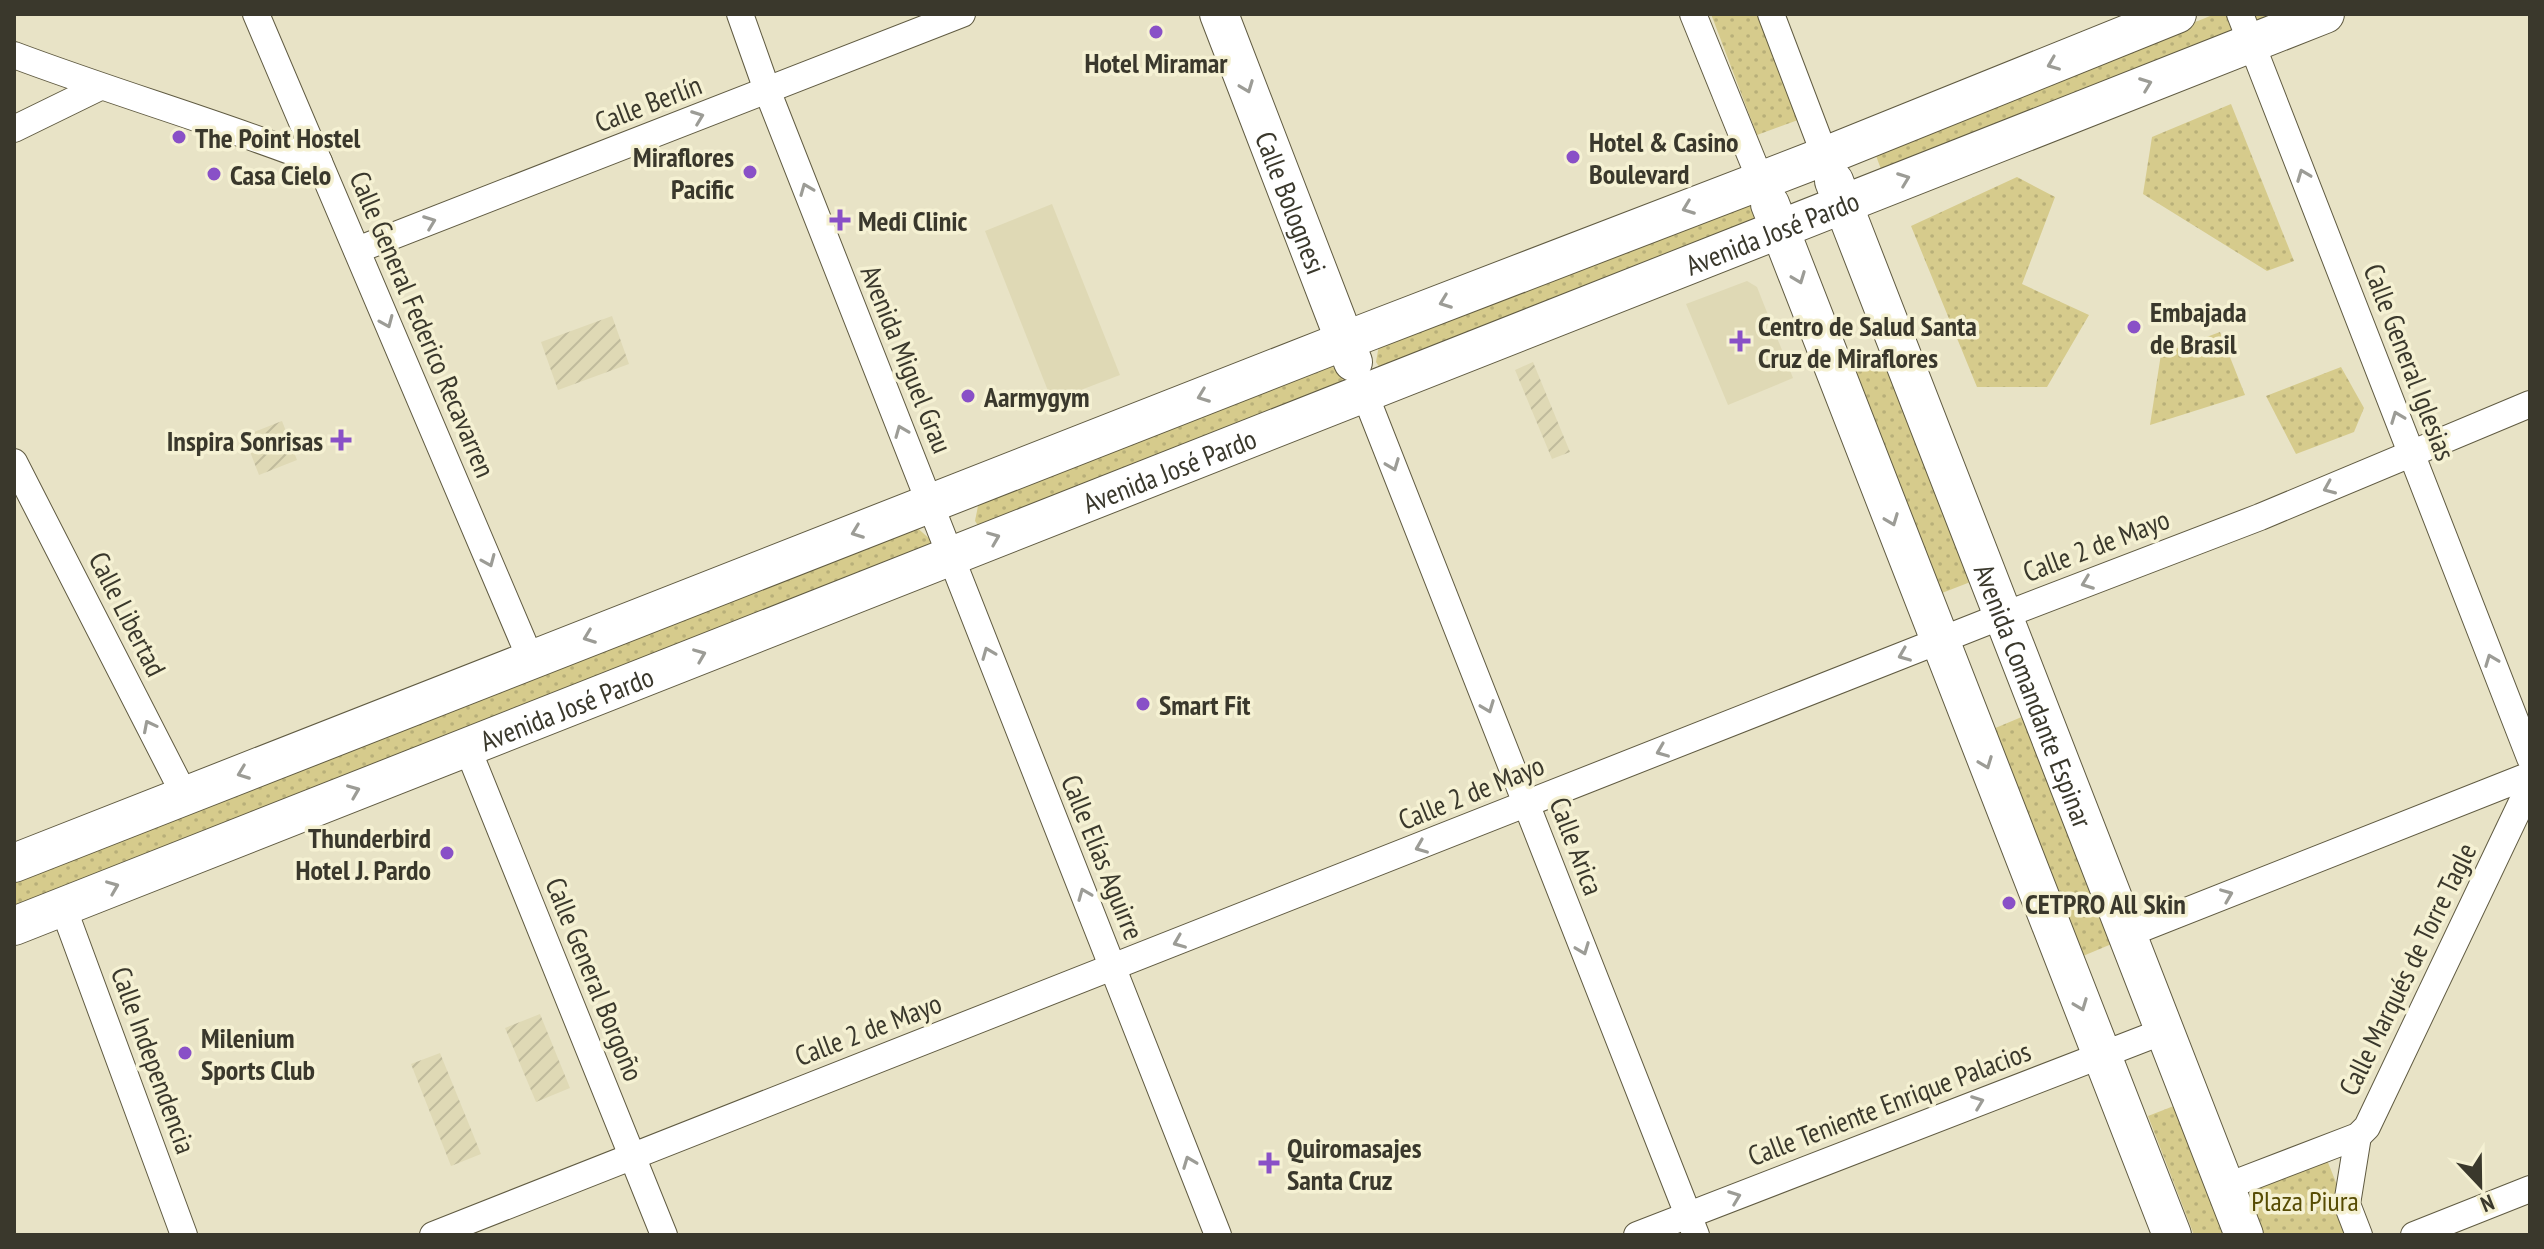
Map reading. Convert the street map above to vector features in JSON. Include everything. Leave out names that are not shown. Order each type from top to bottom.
[{"type":"main road","name":"Calle Bolognesi","points":[[1219,14],[1364,392]]},
{"type":"main road","name":"Avenida José Pardo","points":[[14,863],[1344,341],[1825,156],[2177,14]]},
{"type":"main road","name":"Avenida José Pardo","points":[[14,926],[1842,203],[2246,28],[2325,14]]},
{"type":"main road","name":"Avenida Comandante Espinar","points":[[1825,156],[2244,1235]]},
{"type":"main road","points":[[1760,179],[2172,1235]]},
{"type":"street","name":"Calle General Federico Recavarren","points":[[256,14],[531,660]]},
{"type":"street","name":"Avenida Miguel Grau","points":[[740,14],[930,503]]},
{"type":"street","name":"Calle Berlín","points":[[357,250],[962,14]]},
{"type":"street","points":[[1693,14],[1760,179]]},
{"type":"street","points":[[1771,14],[1825,156]]},
{"type":"street","name":"Calle General Iglesias","points":[[2246,28],[2410,453],[2519,706],[2530,758]]},
{"type":"street","points":[[14,55],[100,87],[258,138],[319,162]]},
{"type":"street","points":[[14,129],[100,87]]},
{"type":"street","name":"Calle Arica","points":[[1364,392],[1692,1225]]},
{"type":"street","name":"Calle 2 de Mayo","points":[[433,1235],[2260,517],[2530,404]]},
{"type":"street","name":"Calle Libertad","points":[[14,462],[185,796]]},
{"type":"street","name":"Calle Elías Aguirre","points":[[930,503],[1218,1235]]},
{"type":"street","name":"Calle General Borgoño","points":[[467,747],[664,1235]]},
{"type":"street","points":[[2128,934],[2530,775]]},
{"type":"street","name":"Calle Marqués de Torre Tagle","points":[[2225,1187],[2358,1136],[2367,1127],[2530,785]]},
{"type":"street","name":"Calle Marqués de Torre Tagle","points":[[2490,791],[2505,799],[2509,805],[2511,828]]},
{"type":"street","name":"Calle Independencia","points":[[63,907],[184,1235]]},
{"type":"street","name":"Calle Teniente Enrique Palacios","points":[[1637,1235],[1692,1225],[2164,1031]]},
{"type":"street","name":"Calle Marqués de Torre Tagle","points":[[2358,1136],[2347,1204],[2359,1235]]},
{"type":"street","points":[[2414,1235],[2530,1189]]},
{"type":"shaded area","points":[[1052,204],[1120,375],[1052,401],[985,231]]},
{"type":"shaded area","name":"Centro de Salud Santa Cruz de Miraflores","points":[[1747,281],[1757,287],[1793,378],[1728,405],[1686,304]]},
{"type":"shaded area","points":[[612,316],[629,364],[558,390],[541,342]]},
{"type":"shaded area","points":[[1533,362],[1570,452],[1552,459],[1515,370]]},
{"type":"shaded area","points":[[282,421],[297,460],[259,475],[244,436]]},
{"type":"shaded area","points":[[540,1014],[570,1088],[536,1102],[505,1028]]},
{"type":"shaded area","points":[[440,1053],[481,1154],[451,1166],[411,1064]]},
{"type":"green space","points":[[1711,14],[1757,14],[1798,120],[1757,135]]},
{"type":"green space","points":[[2215,14],[2303,14],[1885,180],[1875,153]]},
{"type":"green space","points":[[2231,104],[2294,261],[2267,271],[2143,194],[2152,137]]},
{"type":"green space","points":[[2017,177],[2055,197],[2022,284],[2089,315],[2047,387],[1977,387],[1911,226]]},
{"type":"green space","points":[[1741,202],[1750,205],[1758,225],[1382,371],[1376,362],[1379,345]]},
{"type":"green space","points":[[2220,332],[2245,395],[2150,425],[2161,354]]},
{"type":"green space","points":[[1884,360],[1973,581],[1942,593],[1854,372]]},
{"type":"green space","points":[[1328,365],[1341,374],[1345,389],[981,530],[975,521],[979,501]]},
{"type":"green space","points":[[2341,367],[2364,408],[2354,432],[2296,454],[2266,396]]},
{"type":"green space","points":[[915,526],[931,540],[933,551],[14,918],[14,877]]},
{"type":"green space","points":[[2024,716],[2114,943],[2083,956],[1993,729]]},
{"type":"green space","points":[[2179,1104],[2230,1235],[2194,1235],[2148,1116]]},
{"type":"green space","name":"Plaza Piura","points":[[2325,1155],[2357,1235],[2263,1235],[2249,1197],[2253,1184]]},
{"type":"place","name":"Hotel Miramar","points":[[1156,32]]},
{"type":"place","name":"The Point Hostel","points":[[179,137]]},
{"type":"place","name":"Hotel & Casino Boulevard","points":[[1573,157]]},
{"type":"place","name":"Miraflores Pacific","points":[[750,172]]},
{"type":"place","name":"Casa Cielo","points":[[214,174]]},
{"type":"place","name":"Medi Clinic","points":[[840,220]]},
{"type":"place","name":"Embajada de Brasil","points":[[2134,327]]},
{"type":"place","name":"Centro de Salud Santa Cruz de Miraflores","points":[[1740,341]]},
{"type":"place","name":"Aarmygym","points":[[968,396]]},
{"type":"place","name":"Inspira Sonrisas","points":[[341,440]]},
{"type":"place","name":"Smart Fit","points":[[1143,704]]},
{"type":"place","name":"Thunderbird Hotel J. Pardo","points":[[447,853]]},
{"type":"place","name":"CETPRO All Skin","points":[[2009,903]]},
{"type":"place","name":"Milenium Sports Club","points":[[185,1053]]},
{"type":"place","name":"Quiromasajes Santa Cruz","points":[[1269,1163]]}]
